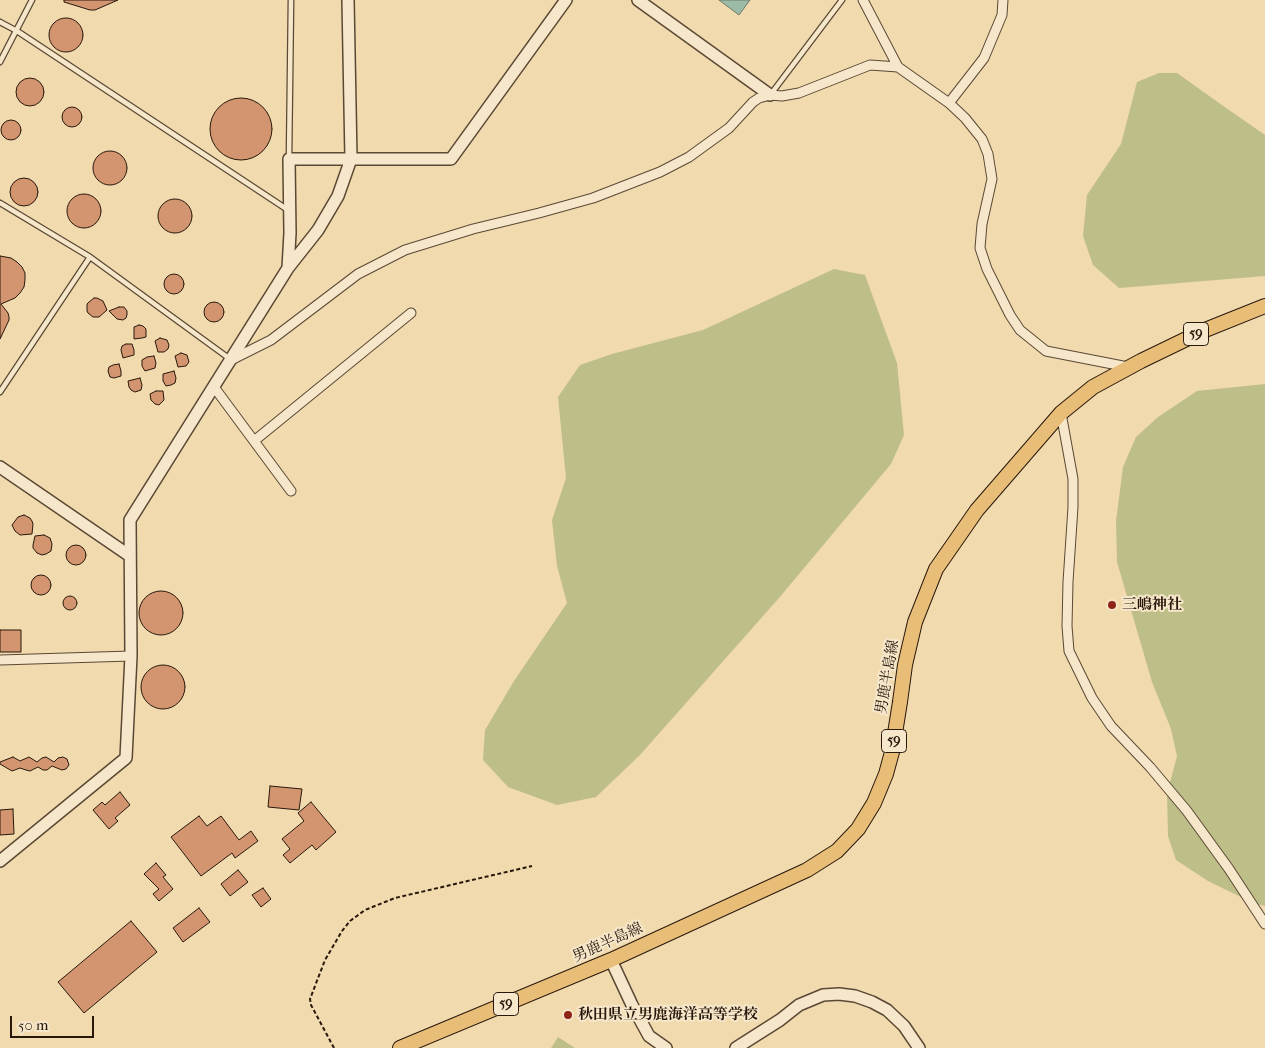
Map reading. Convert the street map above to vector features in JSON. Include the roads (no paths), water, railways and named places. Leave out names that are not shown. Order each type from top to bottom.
[{"type":"main road","name":"男鹿半島線","points":[[400,1048],[611,960],[807,870],[837,851],[858,829],[874,803],[886,774],[892,752],[905,665],[915,622],[936,569],[977,510],[1061,413],[1093,387],[1204,330],[1265,306]]},
{"type":"street","points":[[0,861],[126,758],[131,656],[130,520],[288,268],[318,230],[338,196],[351,159],[348,0]]},
{"type":"street","points":[[288,268],[290,159],[451,159],[566,0]]},
{"type":"street","points":[[638,0],[770,95]]},
{"type":"street","points":[[863,0],[898,67],[948,103],[965,118],[982,139],[988,154],[992,179],[982,224],[980,248],[987,269],[1010,315],[1020,330],[1046,351],[1129,368]]},
{"type":"street","points":[[948,103],[984,58],[1002,15],[1003,0]]},
{"type":"street","points":[[231,360],[271,340],[358,274],[405,250],[473,229],[593,198],[660,172],[689,157],[729,128],[753,102],[760,98],[770,95],[782,96],[799,93],[870,65],[898,67]]},
{"type":"street","points":[[254,441],[411,312]]},
{"type":"street","points":[[214,387],[291,491]]},
{"type":"street","points":[[1061,413],[1073,479],[1068,582],[1067,626],[1069,651],[1092,698],[1111,726],[1150,767],[1187,811],[1229,869],[1265,924]]},
{"type":"street","points":[[0,467],[130,556]]},
{"type":"street","points":[[0,660],[131,656]]},
{"type":"street","points":[[611,960],[649,1036],[666,1048]]},
{"type":"street","points":[[736,1048],[799,1006],[823,995],[838,994],[854,996],[872,1002],[887,1010],[904,1026],[919,1048]]},
{"type":"lane","points":[[0,62],[32,0]]},
{"type":"lane","points":[[290,159],[292,0]]},
{"type":"lane","points":[[770,95],[842,0]]},
{"type":"lane","points":[[0,22],[17,30],[289,211]]},
{"type":"lane","points":[[0,203],[90,257],[231,360]]},
{"type":"lane","points":[[0,392],[90,257]]},
{"type":"place","name":"三嶋神社","points":[[1112,605]]},
{"type":"place","name":"秋田県立男鹿海洋高等学校","points":[[568,1015]]}]
